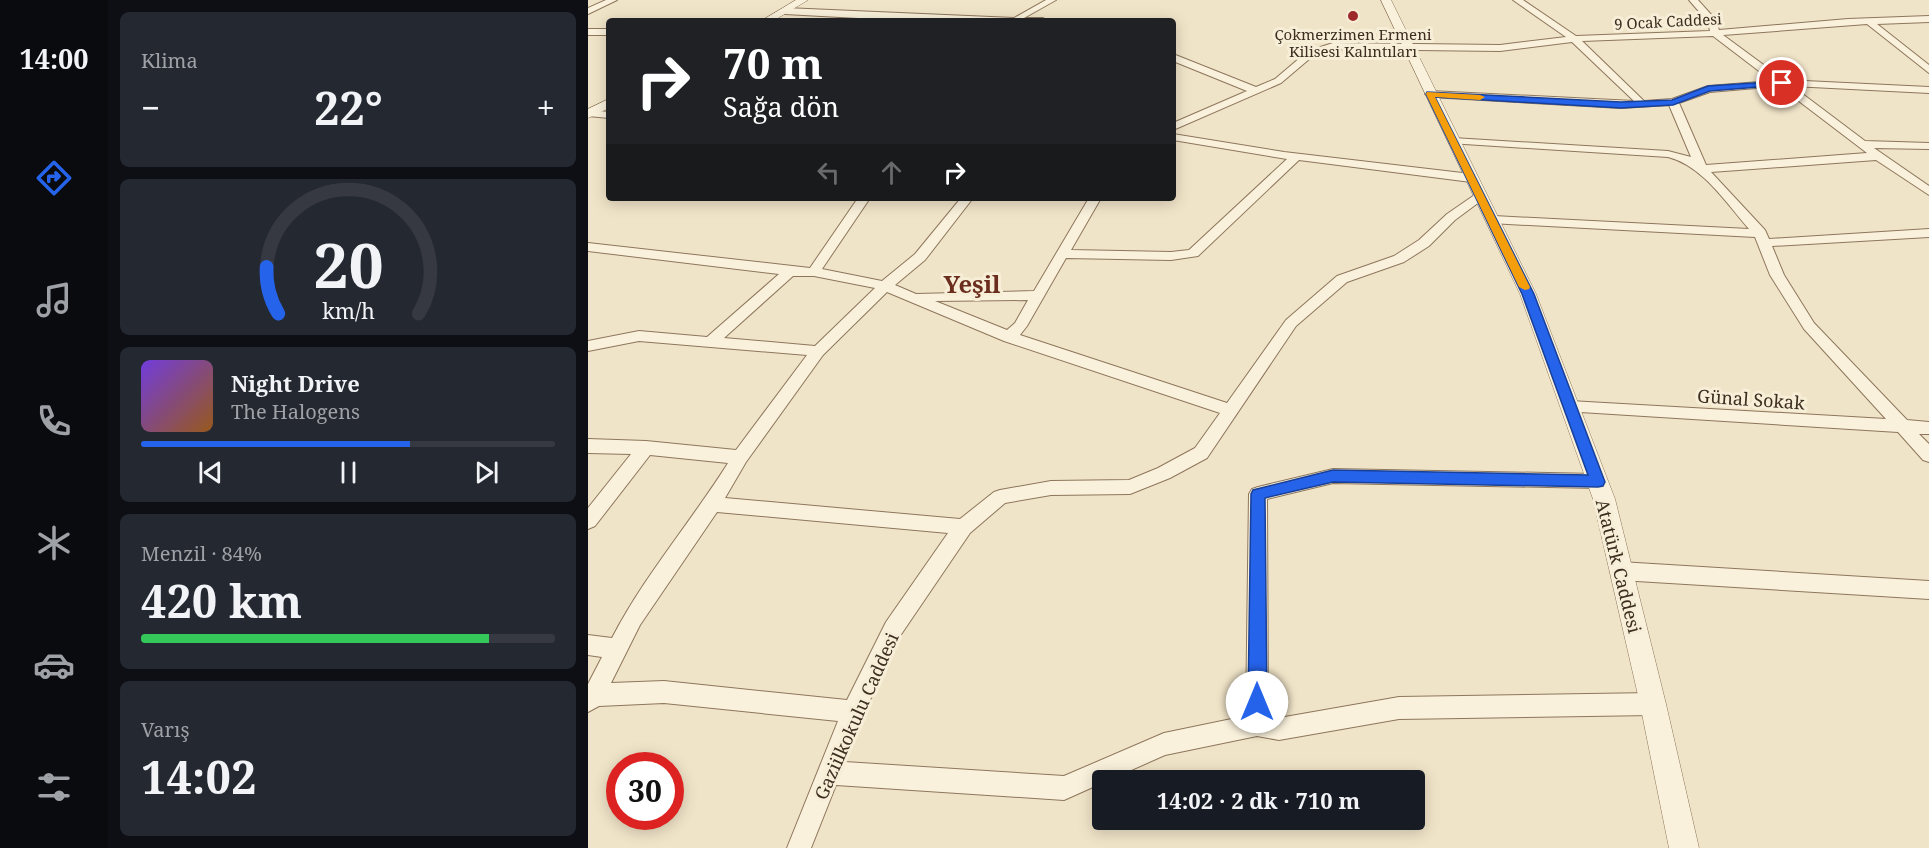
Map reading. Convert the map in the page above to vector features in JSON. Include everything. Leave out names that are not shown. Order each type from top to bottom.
[{"type":"street","points":[[588,11],[613,0]]},
{"type":"street","points":[[772,18],[803,0]]},
{"type":"street","points":[[1019,18],[1052,0]]},
{"type":"street","name":"Atatürk Caddesi","points":[[1386,0],[1528,294],[1598,482],[1653,704],[1684,848]]},
{"type":"street","points":[[1517,0],[1574,39],[1609,69],[1642,104]]},
{"type":"street","points":[[1693,0],[1712,21],[1715,33],[1878,156],[1929,191]]},
{"type":"street","points":[[785,11],[914,18]]},
{"type":"street","name":"9 Ocak Caddesi","points":[[1176,126],[1278,81],[1317,49],[1333,46],[1500,48],[1574,39],[1715,33],[1869,21],[1929,19]]},
{"type":"street","points":[[1869,21],[1929,70]]},
{"type":"street","points":[[588,32],[606,32]]},
{"type":"street","points":[[1176,58],[1257,91]]},
{"type":"street","points":[[1430,94],[1621,105],[1673,102],[1708,89],[1782,83],[1929,90]]},
{"type":"street","points":[[1673,102],[1702,169]]},
{"type":"street","points":[[588,113],[606,104]]},
{"type":"street","points":[[588,113],[606,115]]},
{"type":"street","points":[[1176,138],[1295,158],[1358,163],[1471,178]]},
{"type":"street","points":[[1453,141],[1668,154],[1685,158],[1702,169],[1762,238],[1777,275],[1809,326],[1902,428],[1929,454]]},
{"type":"street","points":[[1864,144],[1929,146]]},
{"type":"street","points":[[1702,169],[1878,156]]},
{"type":"street","points":[[1064,254],[1171,256],[1193,253],[1295,158]]},
{"type":"street","name":"Gaziilkokulu Caddesi","points":[[799,848],[853,712],[893,629],[963,527],[1000,497],[1050,488],[1130,487],[1164,473],[1201,453],[1291,323],[1342,279],[1399,259],[1424,243],[1451,217],[1480,197]]},
{"type":"street","points":[[813,272],[862,201]]},
{"type":"street","points":[[591,698],[633,618],[712,504],[740,458],[818,351],[885,286],[920,257],[965,201]]},
{"type":"street","points":[[1009,337],[1020,326],[1093,201]]},
{"type":"street","points":[[1494,220],[1762,238],[1929,232]]},
{"type":"street","points":[[588,247],[790,272],[813,272],[885,286],[1009,337],[1229,411]]},
{"type":"street","points":[[709,342],[790,272]]},
{"type":"street","points":[[914,298],[1039,295]]},
{"type":"street","points":[[588,346],[639,336],[818,351]]},
{"type":"street","name":"Günal Sokak","points":[[1570,407],[1929,428]]},
{"type":"street","points":[[588,446],[646,448],[740,458]]},
{"type":"street","points":[[588,521],[646,448]]},
{"type":"street","points":[[1257,725],[1258,494],[1333,476],[1598,482]]},
{"type":"street","points":[[712,504],[963,527]]},
{"type":"street","points":[[1620,571],[1929,590]]},
{"type":"street","points":[[588,645],[616,649]]},
{"type":"street","points":[[591,698],[664,692],[853,712]]},
{"type":"street","points":[[829,773],[1064,788],[1164,744],[1257,725],[1279,729],[1399,708],[1653,704]]},
{"type":"slow traffic","points":[[1480,97],[1430,94],[1525,287]]},
{"type":"place","name":"Çokmerzimen Ermeni Kilisesi Kalıntıları","points":[[1353,16]]},
{"type":"district","name":"Yeşil","points":[[972,283]]},
{"type":"route","points":[[1257,702],[1258,494],[1333,476],[1598,482],[1528,294],[1494,220],[1480,197],[1430,94],[1621,105],[1673,102],[1708,89],[1782,83]]}]
